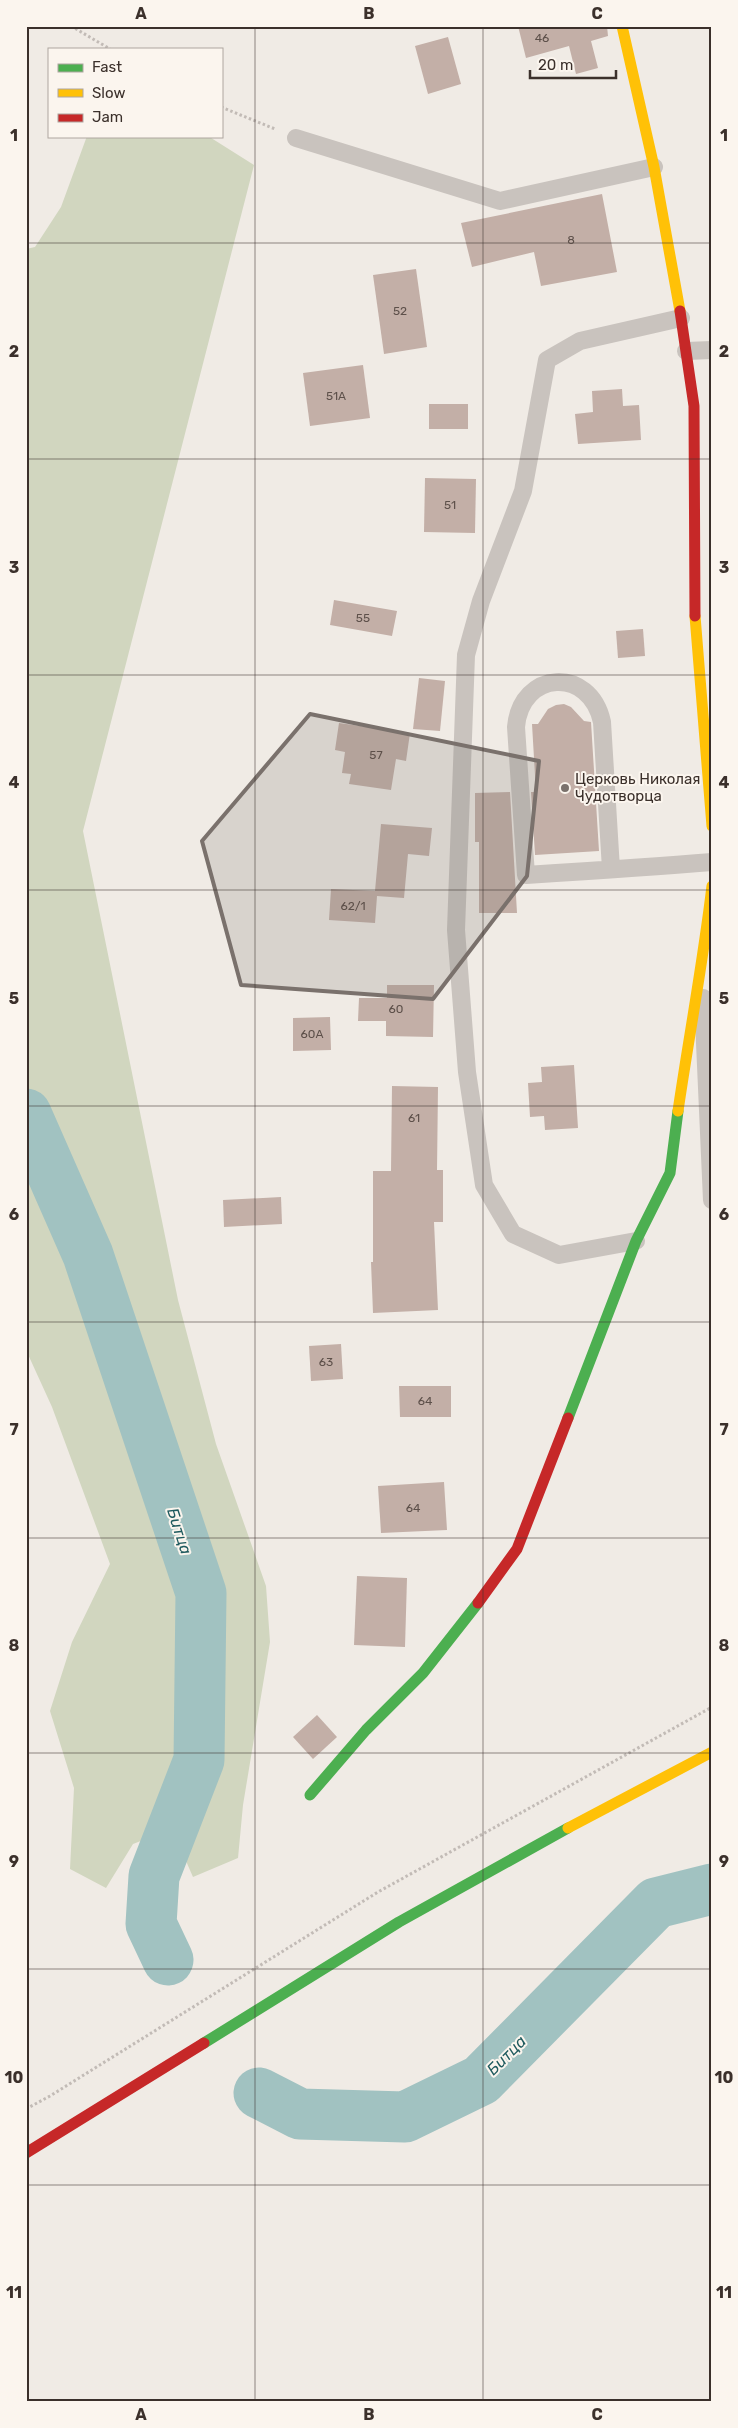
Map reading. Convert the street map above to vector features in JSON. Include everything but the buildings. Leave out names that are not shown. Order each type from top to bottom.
[{"type":"street","points":[[622,26],[654,167],[681,318],[694,406],[695,613],[705,650],[712,826]]},
{"type":"street","points":[[310,1795],[366,1730],[423,1673],[459,1629],[517,1549],[636,1241],[670,1173],[692,1010],[702,969],[712,886]]},
{"type":"street","points":[[26,2153],[407,1918],[531,1848],[712,1752]]},
{"type":"lane","points":[[296,138],[500,201],[654,167]]},
{"type":"lane","points":[[636,1241],[559,1255],[512,1234],[484,1185],[467,1072],[456,930],[466,655],[481,601],[523,491],[547,360],[580,341],[681,318]]},
{"type":"lane","points":[[686,351],[712,350]]},
{"type":"lane","points":[[611,869],[602,722],[599,709],[592,697],[582,688],[570,683],[556,682],[543,685],[532,692],[523,702],[517,714],[516,727],[526,875],[712,862]]},
{"type":"lane","points":[[702,969],[712,1200]]},
{"type":"path","points":[[71,26],[108,48]]},
{"type":"path","points":[[222,107],[296,138]]},
{"type":"path","points":[[26,2109],[50,2096],[378,1892],[712,1708]]},
{"type":"highlighted area","points":[[310,714],[539,761],[527,876],[433,999],[241,985],[202,841]]},
{"type":"green space","points":[[86,138],[211,138],[254,165],[83,831],[178,1300],[216,1444],[266,1586],[270,1642],[243,1805],[238,1858],[193,1877],[172,1829],[133,1844],[106,1888],[70,1869],[74,1788],[50,1711],[72,1642],[110,1564],[52,1407],[26,1350],[26,249],[35,247],[61,207]]},
{"type":"waterway","name":"Битца","points":[[26,1114],[88,1255],[201,1593],[199,1760],[154,1876],[151,1924],[168,1960]]},
{"type":"waterway","name":"Битца","points":[[259,2093],[300,2114],[405,2117],[481,2080],[656,1903],[712,1889]]},
{"type":"traffic: fast","points":[[568,1418],[636,1241],[670,1173],[678,1111]]},
{"type":"traffic: fast","points":[[310,1795],[366,1730],[423,1673],[478,1603]]},
{"type":"traffic: fast","points":[[204,2043],[399,1922],[568,1828]]},
{"type":"traffic: slow","points":[[622,26],[654,167],[680,311]]},
{"type":"traffic: slow","points":[[695,616],[712,826]]},
{"type":"traffic: slow","points":[[678,1111],[712,886]]},
{"type":"traffic: slow","points":[[568,1828],[712,1752]]},
{"type":"traffic: jam","points":[[680,311],[694,406],[695,616]]},
{"type":"traffic: jam","points":[[478,1603],[517,1549],[568,1418]]},
{"type":"traffic: jam","points":[[26,2153],[204,2043]]},
{"type":"place","name":"Церковь Николая Чудотворца","points":[[565,788]]}]
